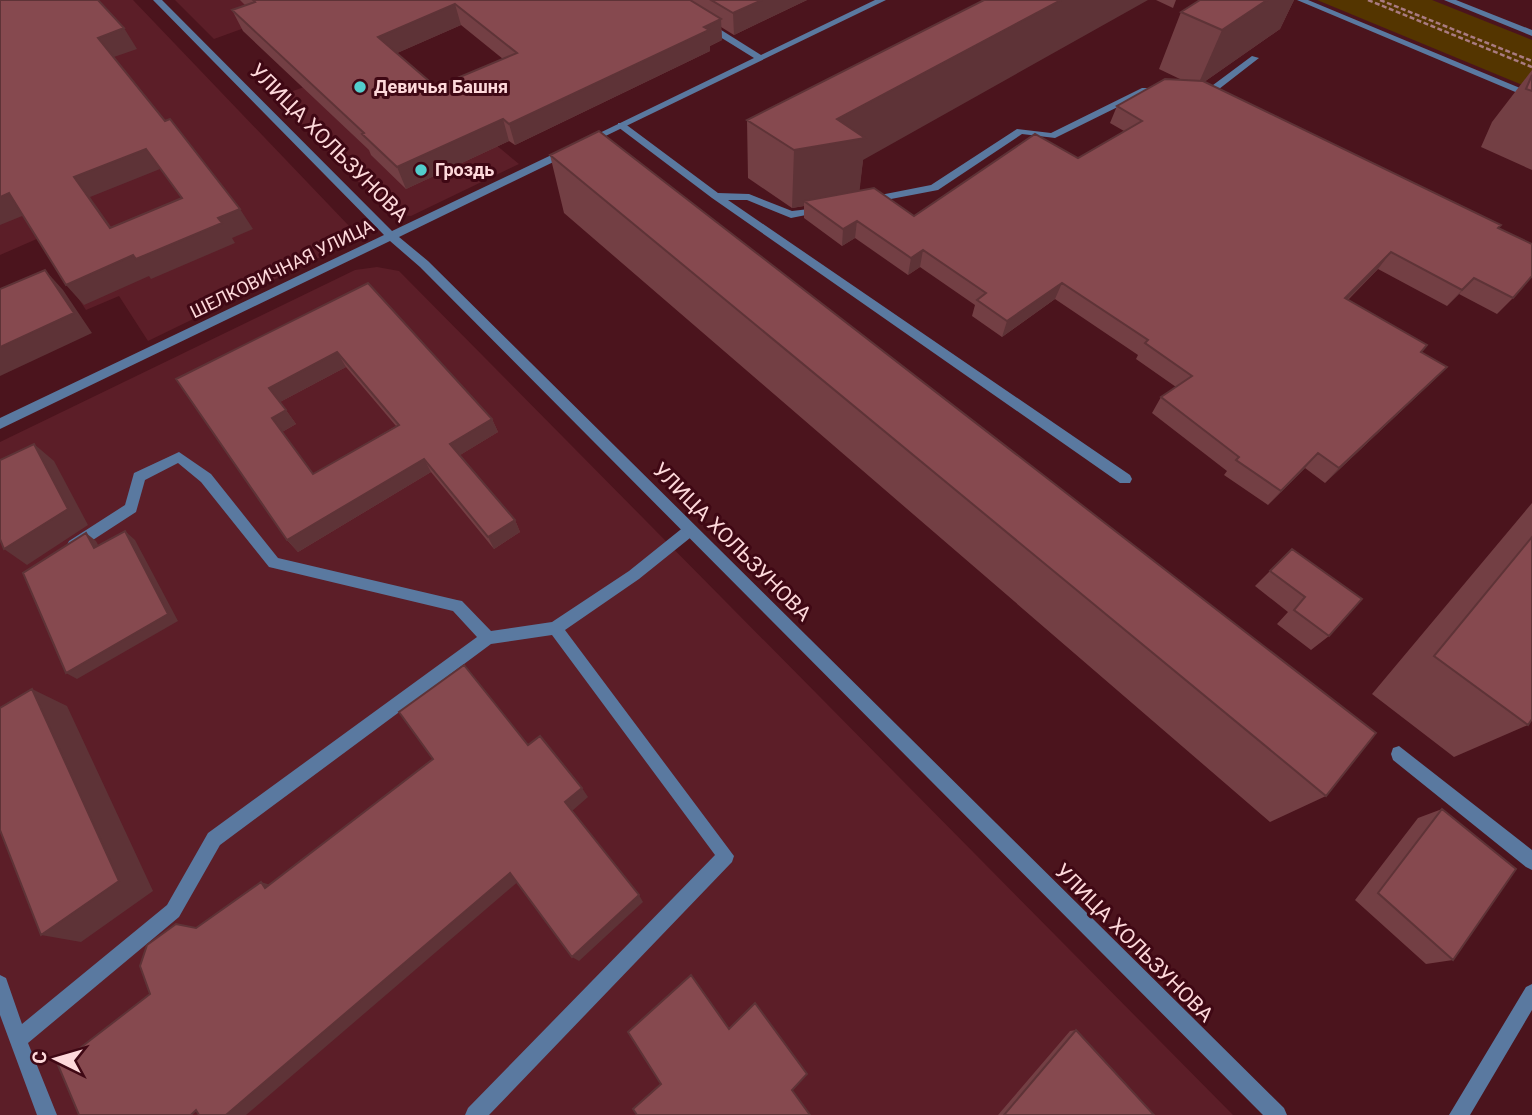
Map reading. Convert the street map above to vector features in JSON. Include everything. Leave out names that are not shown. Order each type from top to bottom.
[{"type":"street","name":"УЛИЦА ХОЛЬЗУНОВА","points":[[157,0],[391,236],[424,264],[1277,1115]]},
{"type":"street","points":[[1301,0],[1532,96]]},
{"type":"street","points":[[1448,0],[1532,33]]},
{"type":"street","name":"ШЕЛКОВИЧНАЯ УЛИЦА","points":[[0,424],[877,1]]},
{"type":"street","points":[[702,22],[760,58]]},
{"type":"street","points":[[1195,93],[1207,94],[1255,58]]},
{"type":"street","points":[[856,202],[934,188],[1020,131],[1052,136],[1144,90],[1170,92]]},
{"type":"street","points":[[621,125],[716,196],[1125,479]]},
{"type":"street","points":[[716,196],[749,197],[791,215],[830,207]]},
{"type":"street","points":[[65,551],[131,508],[139,477],[179,457],[206,478],[274,563],[457,606],[488,638]]},
{"type":"street","points":[[17,1040],[173,911],[214,839],[488,638],[555,628],[634,575],[691,530]]},
{"type":"street","points":[[475,1115],[726,856],[555,628]]},
{"type":"street","points":[[1399,754],[1532,861]]},
{"type":"street","points":[[0,984],[17,1040],[47,1115]]},
{"type":"street","points":[[1459,1115],[1532,993]]},
{"type":"path","points":[[1368,0],[1532,67]]},
{"type":"path","points":[[1380,0],[1532,61]]},
{"type":"shaded area","points":[[0,0],[133,0],[350,227],[347,237],[339,248],[148,341],[119,296],[86,310],[39,238],[0,255]]},
{"type":"shaded area","points":[[175,0],[417,0],[316,2],[214,39]]},
{"type":"shaded area","points":[[1317,0],[1432,0],[1532,40],[1532,89]]},
{"type":"shaded area","points":[[388,56],[519,164],[411,216],[391,214],[274,98]]},
{"type":"shaded area","points":[[377,267],[399,271],[1233,1115],[0,1115],[0,442],[355,270]]},
{"type":"building","points":[[0,0],[98,0],[124,28],[98,38],[165,121],[170,119],[240,209],[218,218],[222,223],[136,259],[133,255],[66,285],[9,193],[0,197]],"holes":[[[146,149],[182,198],[110,228],[74,177]]]},
{"type":"building","points":[[253,0],[690,0],[721,19],[704,27],[709,30],[509,124],[503,119],[397,167],[232,10],[255,2]],"holes":[[[455,4],[517,53],[436,87],[378,37]]]},
{"type":"building","points":[[711,0],[762,0],[733,13]]},
{"type":"building","points":[[984,0],[1061,0],[837,119],[865,138],[794,150],[747,120]]},
{"type":"building","points":[[1200,0],[1267,0],[1222,30],[1181,12]]},
{"type":"building","points":[[1532,75],[1532,91],[1526,89]]},
{"type":"building","points":[[1165,79],[1203,81],[1501,225],[1498,228],[1532,244],[1532,276],[1513,298],[1474,278],[1462,290],[1391,252],[1345,298],[1427,345],[1421,352],[1447,367],[1339,468],[1318,453],[1281,491],[1236,460],[1239,457],[1161,397],[1192,376],[1145,343],[1148,340],[1062,283],[1007,321],[977,300],[986,293],[923,250],[911,258],[857,221],[843,229],[804,201],[874,188],[914,216],[1035,134],[1078,158],[1142,121],[1117,106]]},
{"type":"building","points":[[599,131],[1376,733],[1326,796],[550,155]]},
{"type":"building","points":[[45,270],[74,313],[0,347],[0,289]]},
{"type":"building","points":[[368,283],[492,419],[450,444],[515,520],[488,537],[424,459],[287,540],[176,379]],"holes":[[[337,352],[399,425],[313,474],[272,418],[286,410],[269,388]]]},
{"type":"building","points":[[34,444],[68,509],[4,549],[0,539],[0,460]]},
{"type":"building","points":[[125,531],[168,614],[66,673],[23,573],[86,533],[94,548]]},
{"type":"building","points":[[1532,537],[1532,719],[1528,725],[1434,656]]},
{"type":"building","points":[[1292,549],[1362,599],[1329,636],[1294,610],[1305,597],[1270,571]]},
{"type":"building","points":[[464,665],[528,745],[540,736],[582,788],[565,802],[639,895],[572,957],[510,873],[226,1115],[199,1115],[196,1110],[191,1115],[79,1115],[58,1065],[150,994],[140,966],[147,945],[176,924],[196,928],[261,882],[265,888],[433,759],[399,712]]},
{"type":"building","points":[[32,689],[119,881],[41,935],[0,830],[0,708]]},
{"type":"building","points":[[1442,809],[1516,869],[1453,960],[1378,893]]},
{"type":"building","points":[[691,975],[729,1029],[755,1003],[807,1074],[792,1090],[810,1115],[637,1115],[633,1109],[661,1084],[628,1032]]},
{"type":"building","points":[[1076,1030],[1154,1115],[1004,1115]]},
{"type":"place","name":"Девичья Башня","points":[[360,87]]},
{"type":"place","name":"Гроздь","points":[[421,170]]}]
